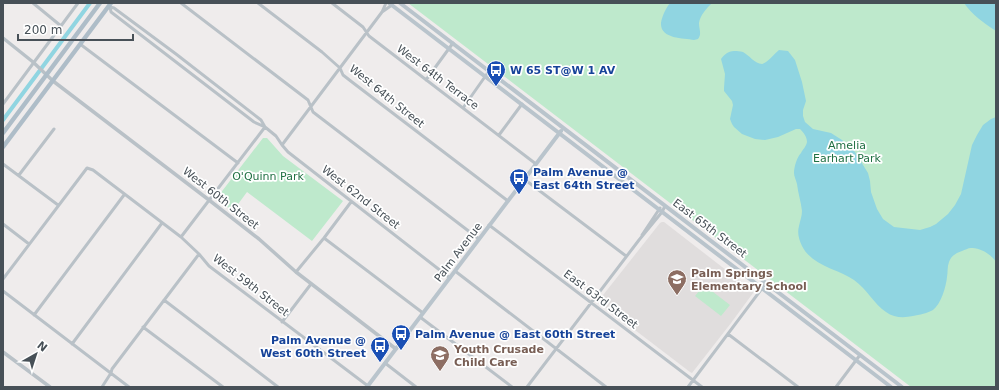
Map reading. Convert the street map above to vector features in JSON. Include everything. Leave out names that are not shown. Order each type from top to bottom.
[{"type":"main road","points":[[3,138],[4,132],[100,3]]},
{"type":"main road","name":"East 65th Street","points":[[400,3],[902,387]]},
{"type":"main road","name":"East 65th Street","points":[[390,4],[891,387]]},
{"type":"main road","points":[[3,146],[110,6]]},
{"type":"main road","name":"Palm Avenue","points":[[367,386],[563,128]]},
{"type":"street","points":[[33,3],[61,26]]},
{"type":"street","points":[[4,101],[78,3]]},
{"type":"street","points":[[181,3],[308,100],[313,112],[479,239]]},
{"type":"street","name":"West 64th Street","points":[[258,3],[322,52],[340,68],[343,75],[508,201]]},
{"type":"street","name":"West 64th Terrace","points":[[332,3],[363,28],[369,36],[536,164]]},
{"type":"street","points":[[382,12],[386,3]]},
{"type":"street","points":[[282,145],[382,12],[390,4]]},
{"type":"street","name":"West 62nd Street","points":[[110,6],[111,12],[254,122],[265,127],[276,136],[288,152],[450,278]]},
{"type":"street","name":"West 62nd Street","points":[[110,6],[206,76],[261,120],[265,127]]},
{"type":"street","name":"West 60th Street","points":[[3,38],[33,62],[53,81],[209,200],[259,239],[311,284],[396,348]]},
{"type":"street","points":[[426,80],[453,43]]},
{"type":"street","points":[[80,44],[238,163]]},
{"type":"street","points":[[463,108],[489,71]]},
{"type":"street","points":[[499,135],[522,104]]},
{"type":"street","points":[[181,237],[265,127]]},
{"type":"street","points":[[18,175],[54,129]]},
{"type":"street","points":[[3,164],[58,205],[3,279]]},
{"type":"street","name":"West 59th Street","points":[[58,205],[87,168],[93,170],[181,237],[209,266],[367,386]]},
{"type":"street","points":[[524,179],[626,256]]},
{"type":"street","points":[[34,315],[124,195]]},
{"type":"street","points":[[296,272],[352,202]]},
{"type":"street","points":[[527,387],[665,206]]},
{"type":"street","points":[[72,344],[162,223]]},
{"type":"street","points":[[3,224],[29,244]]},
{"type":"street","name":"East 63rd Street","points":[[490,225],[702,387]]},
{"type":"street","points":[[324,238],[512,387]]},
{"type":"street","points":[[102,387],[111,374],[112,369],[199,254]]},
{"type":"street","points":[[455,271],[606,387]]},
{"type":"street","points":[[688,387],[766,283]]},
{"type":"street","points":[[282,322],[311,284]]},
{"type":"street","points":[[3,291],[129,387]]},
{"type":"street","points":[[164,300],[278,387]]},
{"type":"street","points":[[143,327],[223,387]]},
{"type":"street","points":[[728,334],[798,387]]},
{"type":"street","points":[[3,352],[50,387]]},
{"type":"street","points":[[836,387],[860,355]]},
{"type":"street","points":[[385,363],[416,387]]},
{"type":"street","points":[[41,387],[44,382]]},
{"type":"shaded area","name":"Palm Springs Elementary School","points":[[662,222],[664,222],[753,291],[731,323],[692,373],[600,302],[600,299]]},
{"type":"green space","name":"Amelia Earhart Park","points":[[408,3],[996,3],[996,387],[911,387]]},
{"type":"green space","name":"O'Quinn Park","points":[[263,138],[267,138],[283,156],[343,201],[312,241],[247,192],[233,211],[216,199]]},
{"type":"green space","points":[[704,285],[730,305],[721,316],[695,296]]},
{"type":"water","points":[[670,3],[712,3],[701,17],[698,39],[694,40],[673,37],[664,32],[661,23],[664,12]]},
{"type":"water","points":[[964,3],[996,3],[996,31],[974,15]]},
{"type":"water","points":[[779,50],[788,51],[795,60],[806,101],[803,110],[805,122],[813,129],[831,133],[842,140],[855,152],[868,173],[871,192],[877,209],[883,219],[894,227],[920,230],[936,224],[948,214],[961,194],[972,145],[983,125],[996,117],[996,262],[985,252],[974,248],[969,248],[956,254],[949,262],[944,290],[941,300],[936,307],[926,313],[903,317],[886,312],[854,280],[819,263],[806,253],[799,236],[798,229],[802,211],[794,173],[797,160],[807,144],[806,137],[800,129],[765,140],[755,139],[742,134],[732,124],[730,119],[733,105],[732,101],[724,91],[725,74],[721,59],[726,54],[732,51],[743,52],[757,63],[762,64]]},
{"type":"waterway","points":[[3,120],[90,3]]},
{"type":"place","name":"W 65 ST@W 1 AV","points":[[496,87]]},
{"type":"place","name":"Palm Avenue @ East 64th Street","points":[[519,195]]},
{"type":"place","name":"Palm Springs Elementary School","points":[[677,296]]},
{"type":"place","name":"Palm Avenue @ East 60th Street","points":[[401,351]]},
{"type":"place","name":"Palm Avenue @ West 60th Street","points":[[380,363]]},
{"type":"place","name":"Youth Crusade Child Care","points":[[440,372]]}]
